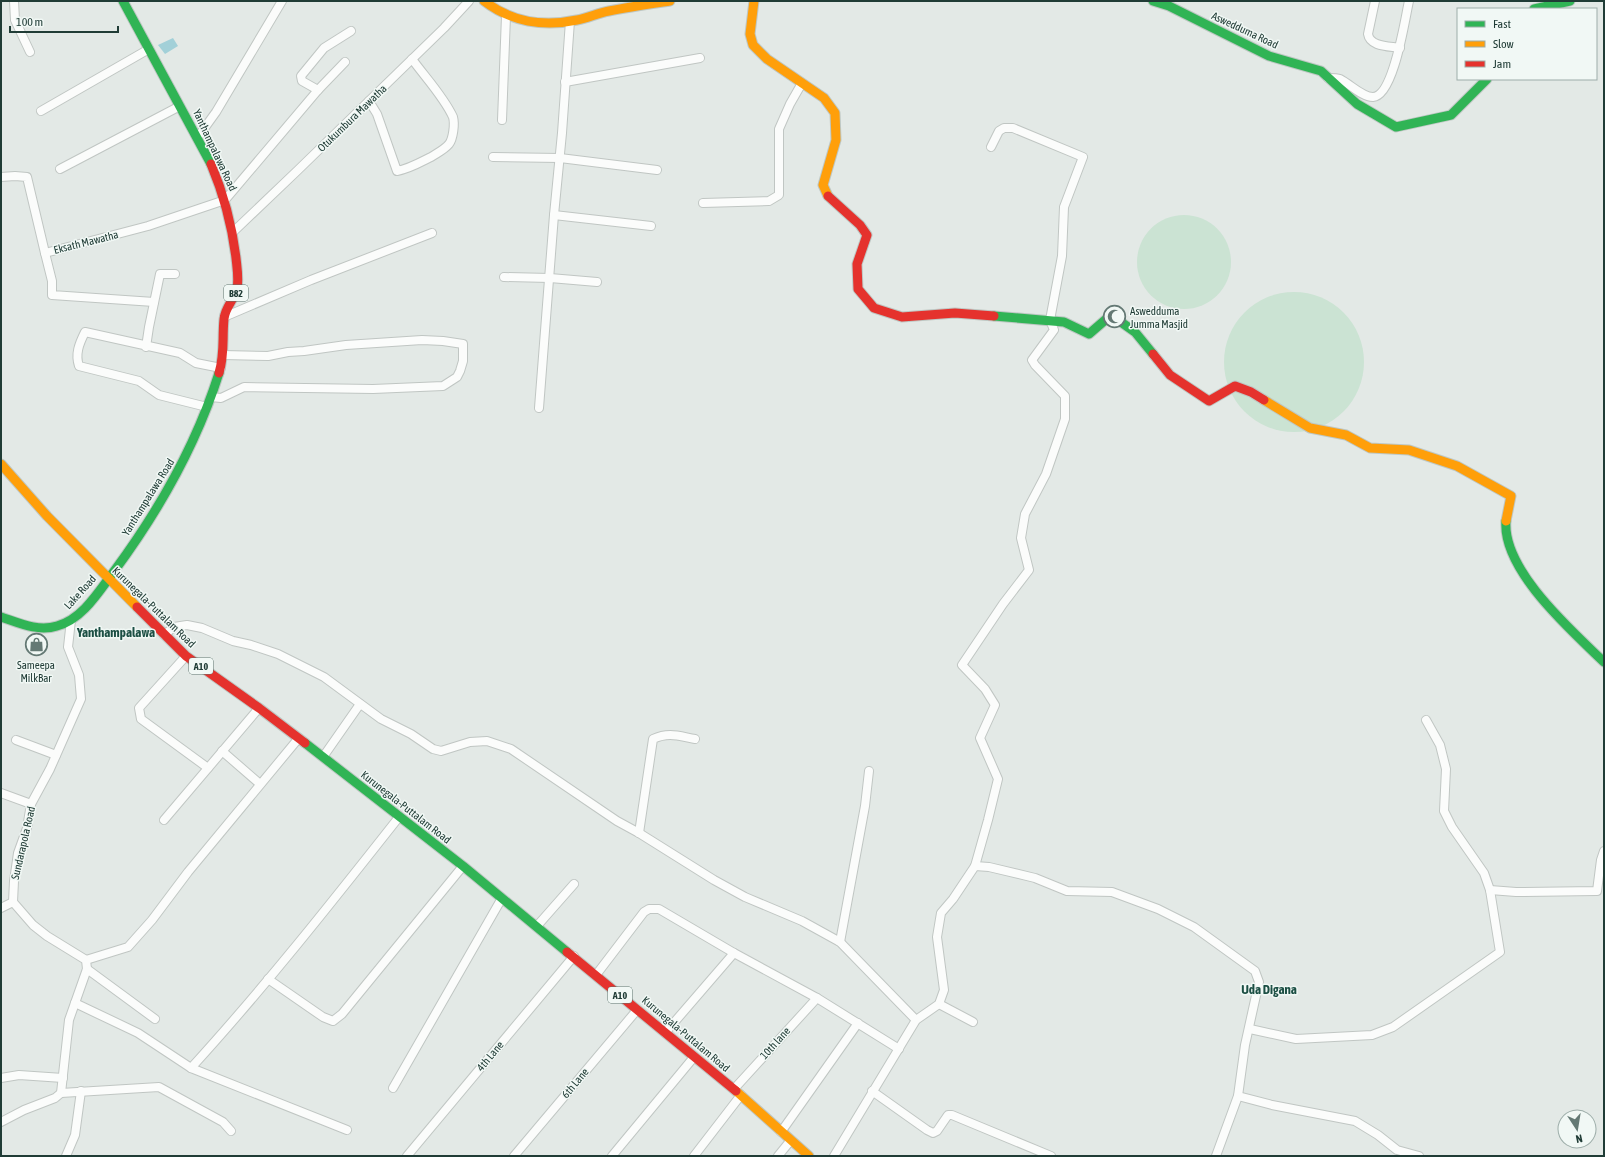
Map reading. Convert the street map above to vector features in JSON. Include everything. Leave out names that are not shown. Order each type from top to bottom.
[{"type":"main road","name":"Yanthampalawa Road","points":[[108,579],[124,558],[164,498],[185,460],[208,407],[221,368],[225,340],[224,317],[238,289],[233,232],[225,200],[198,137],[123,1]]},
{"type":"main road","points":[[484,1],[489,6],[506,16],[525,21],[570,21],[608,12],[670,1]]},
{"type":"main road","points":[[754,1],[750,34],[753,45],[767,59],[824,98],[835,113],[836,140],[823,185],[829,198],[860,225],[867,235],[857,264],[858,289],[874,308],[902,317],[954,313],[1050,320],[1064,322],[1089,334],[1111,315],[1135,332],[1170,374],[1209,401],[1236,386],[1251,392],[1310,428],[1346,435],[1370,448],[1409,450],[1457,466],[1511,496],[1506,531],[1513,556],[1527,579],[1556,613],[1604,662]]},
{"type":"main road","name":"Aswedduma Road","points":[[1152,1],[1170,4],[1269,56],[1321,71],[1357,104],[1396,127],[1450,115],[1486,80]]},
{"type":"main road","points":[[1538,8],[1565,2]]},
{"type":"main road","name":"Kurunegala-Puttalam Road","points":[[1,464],[47,516],[186,656],[259,708],[463,866],[737,1092],[809,1156]]},
{"type":"main road","name":"Lake Road","points":[[1,617],[30,628],[57,626],[71,620],[108,579]]},
{"type":"street","points":[[14,1],[15,20],[30,52]]},
{"type":"street","points":[[198,137],[216,112],[282,1]]},
{"type":"street","name":"Otukumbura Mawatha","points":[[233,232],[444,28],[469,1]]},
{"type":"street","points":[[1375,1],[1368,34],[1369,39],[1372,42],[1400,48]]},
{"type":"street","points":[[1328,78],[1339,78],[1366,95],[1374,97],[1379,95],[1387,84],[1400,48],[1409,1]]},
{"type":"street","points":[[502,120],[506,16]]},
{"type":"street","points":[[539,408],[570,21]]},
{"type":"street","points":[[318,90],[302,81],[301,76],[324,48],[351,31]]},
{"type":"street","points":[[41,111],[149,49]]},
{"type":"street","points":[[565,82],[700,58]]},
{"type":"street","points":[[369,101],[377,114],[397,171],[443,150],[449,144],[453,128],[453,119],[436,91],[412,59]]},
{"type":"street","points":[[225,200],[318,90],[345,62]]},
{"type":"street","points":[[703,202],[769,201],[779,195],[779,129],[802,82]]},
{"type":"street","points":[[60,169],[180,106]]},
{"type":"street","points":[[834,1156],[916,1020],[939,1004],[944,990],[937,937],[941,913],[953,899],[975,866],[998,779],[980,738],[995,704],[985,690],[962,665],[1003,604],[1029,570],[1020,538],[1025,514],[1046,474],[1065,419],[1065,396],[1034,366],[1032,360],[1054,330],[1050,320],[1062,256],[1064,207],[1083,157],[1013,128],[1004,128],[999,131],[991,147]]},
{"type":"street","points":[[493,157],[560,158],[657,170]]},
{"type":"street","name":"Eksath Mawatha","points":[[1,177],[27,177],[45,253],[148,226],[225,200]]},
{"type":"street","points":[[554,215],[651,226]]},
{"type":"street","points":[[224,317],[311,280],[432,233]]},
{"type":"street","points":[[45,253],[52,281],[52,295],[154,302]]},
{"type":"street","points":[[146,347],[160,274],[175,274]]},
{"type":"street","points":[[504,277],[550,278],[597,282]]},
{"type":"street","points":[[208,407],[159,395],[139,381],[79,366],[76,358],[80,342],[85,332],[146,347],[180,353],[196,363],[221,368]]},
{"type":"street","points":[[211,398],[221,398],[244,387],[373,389],[444,386],[457,377],[463,361],[463,344],[443,340],[414,341],[346,345],[268,356],[223,355]]},
{"type":"street","name":"Sundarapola Road","points":[[13,902],[18,853],[27,828],[31,804],[56,755],[81,699],[79,675],[68,647],[71,620]]},
{"type":"street","points":[[164,635],[174,627],[187,625],[207,630],[233,641],[259,647],[278,654],[324,678],[381,719],[411,734],[434,749],[441,751],[470,742],[487,741],[511,749],[617,821],[714,880],[745,897],[802,921],[840,942],[916,1020]]},
{"type":"street","points":[[186,656],[139,708],[141,719],[208,768]]},
{"type":"street","points":[[322,757],[360,704]]},
{"type":"street","points":[[164,820],[259,708]]},
{"type":"street","points":[[1250,1029],[1296,1039],[1372,1035],[1393,1027],[1500,952],[1490,890],[1484,873],[1460,839],[1444,811],[1446,769],[1440,745],[1426,720]]},
{"type":"street","points":[[639,833],[653,738],[664,734],[674,734],[695,740]]},
{"type":"street","points":[[1,908],[13,902],[33,925],[47,936],[86,960],[128,947],[152,920],[188,872],[298,739]]},
{"type":"street","points":[[16,740],[56,755]]},
{"type":"street","points":[[222,751],[260,784]]},
{"type":"street","points":[[840,942],[865,806],[869,771]]},
{"type":"street","points":[[1,793],[31,804]]},
{"type":"street","points":[[191,1068],[229,1027],[335,898],[399,817]]},
{"type":"street","points":[[1490,890],[1516,892],[1597,891],[1601,860],[1604,851]]},
{"type":"street","points":[[268,979],[323,1017],[333,1021],[342,1014],[463,866]]},
{"type":"street","points":[[975,866],[989,867],[1035,878],[1067,891],[1112,892],[1158,909],[1194,927],[1255,971],[1259,982],[1250,1029],[1245,1045],[1238,1096],[1216,1156]]},
{"type":"street","points":[[537,926],[574,884]]},
{"type":"street","points":[[393,1088],[502,898]]},
{"type":"street","points":[[596,975],[644,912],[649,909],[659,909],[734,953],[817,998],[899,1049]]},
{"type":"street","points":[[665,1033],[734,953]]},
{"type":"street","name":"4th Lane","points":[[407,1156],[574,956]]},
{"type":"street","points":[[61,1093],[69,1020],[87,969],[86,960]]},
{"type":"street","points":[[87,969],[155,1019]]},
{"type":"street","name":"10th lane","points":[[694,1156],[737,1092],[817,998]]},
{"type":"street","points":[[75,1003],[138,1033],[191,1068],[347,1130]]},
{"type":"street","points":[[939,1004],[973,1022]]},
{"type":"street","name":"6th Lane","points":[[514,1156],[637,1010]]},
{"type":"street","points":[[781,1132],[858,1023]]},
{"type":"street","points":[[612,1156],[694,1057]]},
{"type":"street","points":[[1,1078],[19,1075],[63,1078]]},
{"type":"street","points":[[1,1122],[24,1110],[55,1098],[61,1093],[158,1087],[222,1122],[231,1132]]},
{"type":"street","points":[[66,1156],[75,1135],[81,1091]]},
{"type":"street","points":[[872,1091],[933,1133],[937,1131],[948,1115],[952,1115],[1051,1156]]},
{"type":"street","points":[[1238,1096],[1272,1105],[1355,1121],[1378,1135],[1397,1150],[1419,1156]]},
{"type":"street","points":[[778,1156],[791,1140]]},
{"type":"green space","points":[[1184,215],[1202,218],[1218,228],[1228,244],[1231,262],[1228,280],[1218,296],[1202,306],[1184,309],[1166,306],[1150,296],[1140,280],[1137,262],[1140,244],[1150,228],[1166,218]]},
{"type":"green space","points":[[1294,292],[1314,295],[1327,300],[1348,318],[1356,329],[1361,342],[1364,362],[1361,382],[1356,395],[1338,416],[1327,424],[1314,429],[1294,432],[1274,429],[1261,424],[1240,406],[1232,395],[1227,382],[1224,362],[1227,342],[1232,329],[1250,308],[1261,300],[1274,295]]},
{"type":"water","points":[[173,38],[178,46],[165,54],[158,45]]},
{"type":"traffic: fast","points":[[123,1],[211,164]]},
{"type":"traffic: fast","points":[[1153,1],[1169,6],[1269,56],[1321,71],[1357,104],[1396,127],[1451,115],[1486,80]]},
{"type":"traffic: fast","points":[[1538,8],[1570,1]]},
{"type":"traffic: fast","points":[[994,316],[1064,322],[1089,334],[1111,315],[1135,332],[1153,354]]},
{"type":"traffic: fast","points":[[1,617],[29,626],[50,628],[66,622],[83,611],[103,587],[162,500],[188,451],[210,400],[219,373]]},
{"type":"traffic: fast","points":[[1506,521],[1508,540],[1515,559],[1527,579],[1558,617],[1604,662]]},
{"type":"traffic: fast","points":[[305,743],[463,866],[567,952]]},
{"type":"traffic: slow","points":[[484,1],[505,14],[540,23],[577,20],[609,11],[670,1]]},
{"type":"traffic: slow","points":[[754,1],[750,34],[753,45],[767,59],[824,98],[835,113],[836,140],[823,185],[828,196]]},
{"type":"traffic: slow","points":[[1264,400],[1310,428],[1346,435],[1370,448],[1409,450],[1457,466],[1511,496],[1506,521]]},
{"type":"traffic: slow","points":[[1,464],[47,516],[137,607]]},
{"type":"traffic: slow","points":[[736,1091],[809,1156]]},
{"type":"traffic: jam","points":[[211,164],[224,199],[230,222],[238,277],[236,292],[225,315],[223,326],[223,352],[219,373]]},
{"type":"traffic: jam","points":[[828,196],[860,225],[867,235],[857,264],[858,289],[874,308],[902,317],[955,313],[994,316]]},
{"type":"traffic: jam","points":[[1153,354],[1170,375],[1209,401],[1235,386],[1251,392],[1264,400]]},
{"type":"traffic: jam","points":[[137,607],[186,656],[305,743]]},
{"type":"traffic: jam","points":[[567,952],[736,1091]]},
{"type":"place","name":"Aswedduma Jumma Masjid","points":[[1114,317]]},
{"type":"place","name":"Sameepa MilkBar","points":[[36,645]]},
{"type":"district","name":"Yanthampalawa","points":[[116,632]]},
{"type":"district","name":"Uda Digana","points":[[1269,989]]}]
